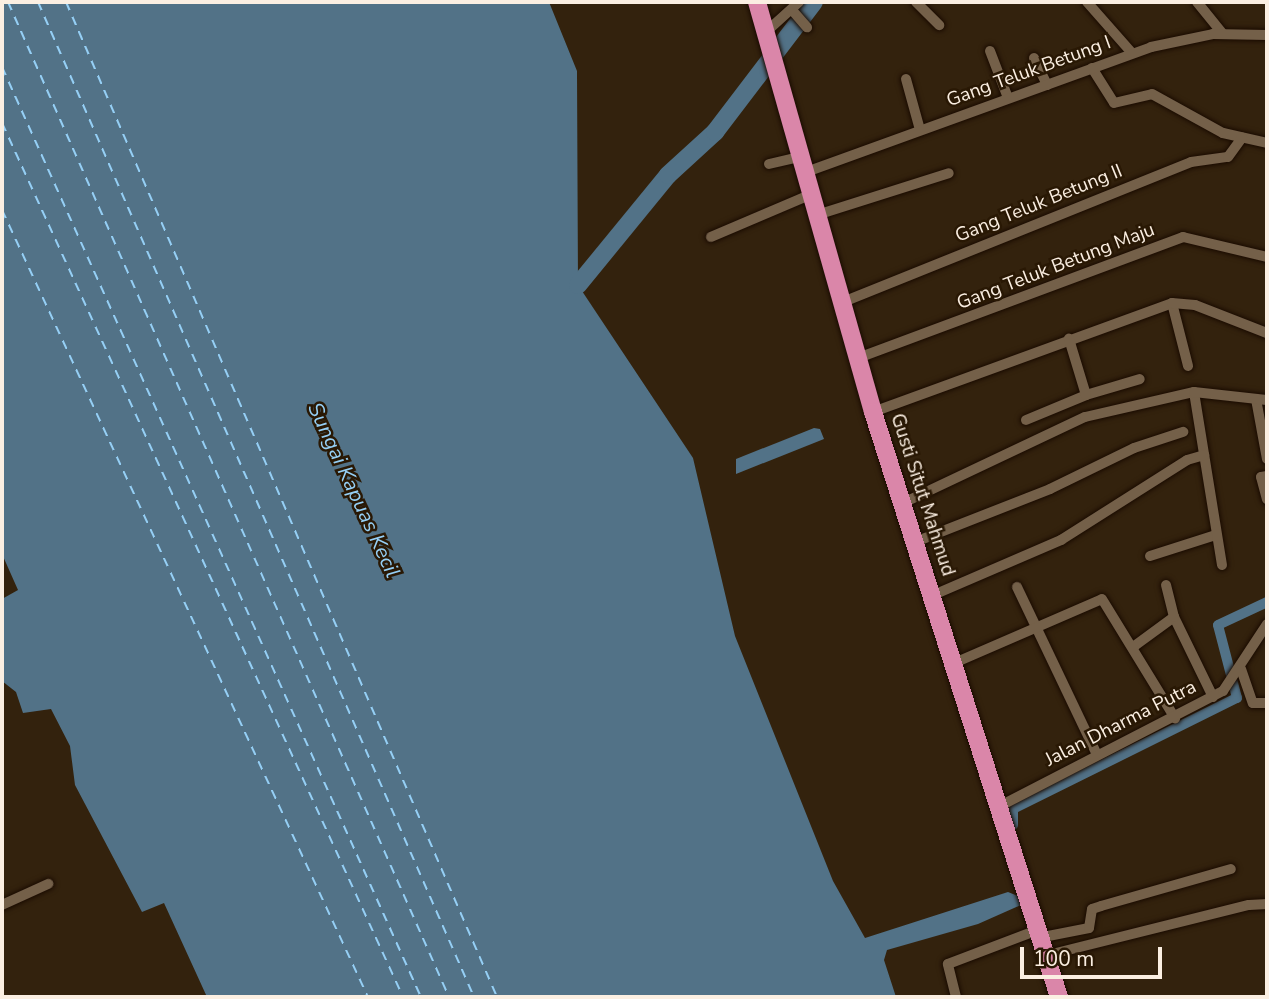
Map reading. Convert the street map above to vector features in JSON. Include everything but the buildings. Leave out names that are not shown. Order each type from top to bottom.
[{"type":"highway","name":"Gusti Situt Mahmud","points":[[757,2],[806,164],[873,412],[952,664],[1000,806],[1035,930],[1059,997]]},
{"type":"street","points":[[916,2],[939,25]]},
{"type":"street","points":[[1087,2],[1132,53]]},
{"type":"street","points":[[1197,2],[1223,34]]},
{"type":"street","points":[[768,34],[799,16]]},
{"type":"street","name":"Gang Teluk Betung I","points":[[769,164],[806,164],[920,130],[1132,53],[1183,38],[1223,34],[1267,35]]},
{"type":"street","points":[[990,51],[1008,98]]},
{"type":"street","points":[[1034,58],[1047,85]]},
{"type":"street","points":[[1092,68],[1114,103],[1152,94],[1223,133],[1267,143]]},
{"type":"street","points":[[905,79],[920,130]]},
{"type":"street","name":"Gang Teluk Betung II","points":[[843,302],[1191,162],[1228,157],[1242,138]]},
{"type":"street","points":[[820,214],[949,173]]},
{"type":"street","points":[[710,237],[814,193]]},
{"type":"street","name":"Gang Teluk Betung Maju","points":[[858,358],[1183,237],[1267,257]]},
{"type":"street","points":[[873,412],[1172,303],[1195,305],[1267,333]]},
{"type":"street","points":[[1172,303],[1188,366]]},
{"type":"street","points":[[1069,339],[1086,395]]},
{"type":"street","points":[[1026,420],[1086,395],[1140,379]]},
{"type":"street","points":[[1194,392],[1222,565]]},
{"type":"street","points":[[903,503],[1086,417],[1194,392],[1261,400],[1267,459]]},
{"type":"street","points":[[915,542],[1050,489],[1134,448],[1183,432]]},
{"type":"street","points":[[932,596],[1061,540],[1187,460],[1204,455]]},
{"type":"street","points":[[1267,476],[1261,477],[1267,499]]},
{"type":"street","points":[[1150,556],[1216,535]]},
{"type":"street","points":[[1166,585],[1174,617],[1218,694]]},
{"type":"street","points":[[1017,587],[1034,629],[1097,755]]},
{"type":"street","points":[[952,664],[1102,599],[1175,718]]},
{"type":"street","points":[[1132,648],[1174,617]]},
{"type":"street","name":"Jalan Dharma Putra","points":[[1000,806],[1218,694],[1239,671],[1267,624]]},
{"type":"street","points":[[1239,671],[1253,703],[1267,703]]},
{"type":"street","points":[[956,997],[948,964],[1035,930],[1089,928],[1092,909],[1101,905],[1231,869]]},
{"type":"street","points":[[2,905],[48,884]]},
{"type":"street","points":[[1044,956],[1249,905],[1267,904]]},
{"type":"water","name":"Sungai Kapuas Kecil","points":[[2,2],[549,2],[577,71],[578,285],[693,458],[735,636],[833,881],[865,938],[1008,892],[1030,901],[978,924],[887,950],[884,960],[896,997],[207,997],[164,903],[142,912],[75,785],[70,746],[51,709],[23,713],[16,692],[2,681],[2,599],[18,590],[2,554]]},
{"type":"water","points":[[814,428],[820,429],[824,439],[736,474],[736,459]]},
{"type":"waterway","points":[[578,285],[668,175],[715,132],[814,2]]},
{"type":"waterway","points":[[1013,825],[1013,809],[1237,698],[1218,625],[1267,602]]},
{"type":"ferry route","points":[[8,2],[449,997]]},
{"type":"ferry route","points":[[38,2],[474,997]]},
{"type":"ferry route","points":[[66,2],[497,997]]},
{"type":"ferry route","points":[[2,67],[421,997]]},
{"type":"ferry route","points":[[2,123],[403,997]]},
{"type":"ferry route","points":[[2,210],[368,997]]}]
